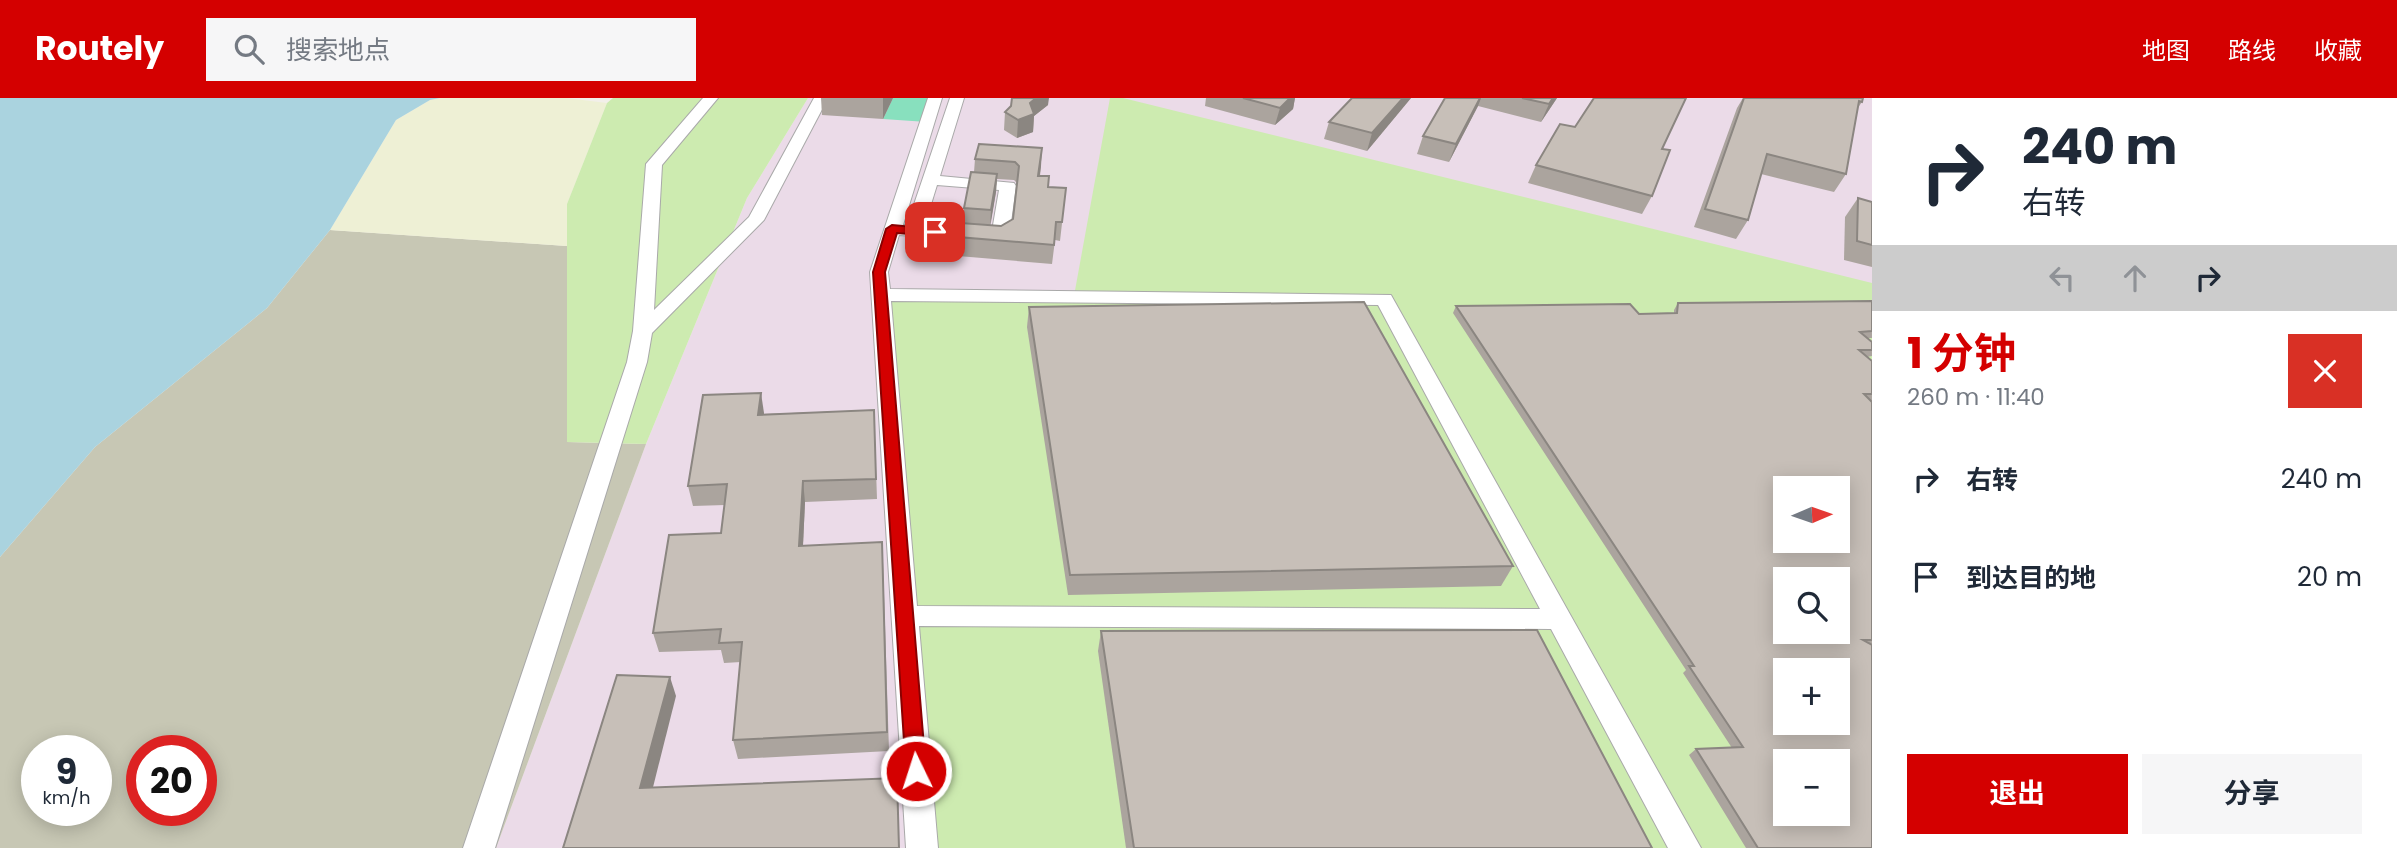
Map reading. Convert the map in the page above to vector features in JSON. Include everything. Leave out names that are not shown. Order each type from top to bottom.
[{"type":"street","points":[[479,848],[637,362],[642,331],[654,164],[711,98]]},
{"type":"street","points":[[922,848],[879,272],[935,98]]},
{"type":"street","points":[[914,231],[1000,237],[1009,186],[930,180]]},
{"type":"street","points":[[881,295],[1384,299],[1685,848]]},
{"type":"street","points":[[905,616],[1559,619]]},
{"type":"lane","points":[[642,331],[756,220],[821,98]]},
{"type":"lane","points":[[892,229],[914,231],[957,98]]},
{"type":"shaded area","points":[[566,98],[607,103],[567,204],[567,246],[330,230],[396,120],[430,100]]},
{"type":"shaded area","points":[[808,98],[1872,98],[1872,848],[496,848],[646,444],[747,198]]},
{"type":"shaded area","points":[[330,230],[567,246],[567,442],[646,444],[496,848],[0,848],[0,557],[95,447],[267,308]]},
{"type":"green space","points":[[613,98],[808,98],[747,198],[646,444],[567,442],[567,204],[607,103]]},
{"type":"green space","points":[[893,98],[935,98],[927,122],[883,119]]},
{"type":"green space","points":[[1110,98],[1123,98],[1872,283],[1872,848],[922,848],[881,295],[1074,296]]},
{"type":"water","points":[[0,98],[440,98],[430,100],[396,120],[330,230],[267,308],[95,447],[0,557]]},
{"type":"building","points":[[1012,98],[1036,98],[1030,103],[1034,114],[1018,120],[1005,112],[1011,106]]},
{"type":"building","points":[[1243,98],[1290,98],[1280,108]]},
{"type":"building","points":[[1352,98],[1403,98],[1372,133],[1329,122]]},
{"type":"building","points":[[1445,98],[1480,98],[1456,144],[1423,136]]},
{"type":"building","points":[[1522,98],[1553,98],[1549,104]]},
{"type":"building","points":[[1594,98],[1686,98],[1662,149],[1670,150],[1652,196],[1536,165],[1560,124],[1575,127]]},
{"type":"building","points":[[1744,98],[1863,98],[1862,102],[1859,101],[1846,174],[1767,154],[1748,220],[1705,209]]},
{"type":"building","points":[[979,144],[1042,148],[1038,176],[1049,176],[1048,187],[1066,188],[1062,222],[1056,222],[1054,245],[958,237],[961,223],[1001,226],[1013,219],[1019,166],[1015,162],[975,159]]},
{"type":"building","points":[[971,172],[997,174],[991,210],[964,208]]},
{"type":"building","points":[[1858,198],[1872,202],[1872,245],[1857,241]]},
{"type":"building","points":[[1872,301],[1872,331],[1860,332],[1872,342],[1872,350],[1859,350],[1872,361],[1872,394],[1864,394],[1872,402],[1872,640],[1863,640],[1872,645],[1872,848],[1758,848],[1696,749],[1743,747],[1689,666],[1694,666],[1456,306],[1630,304],[1639,314],[1677,313],[1678,303]]},
{"type":"building","points":[[1364,302],[1513,566],[1070,575],[1029,307]]},
{"type":"building","points":[[761,393],[758,415],[874,410],[876,479],[803,481],[799,546],[882,542],[887,732],[733,740],[742,642],[719,643],[721,629],[653,633],[669,535],[721,533],[727,484],[688,486],[703,395]]},
{"type":"building","points":[[1537,630],[1652,848],[1134,848],[1101,631]]},
{"type":"building","points":[[617,675],[670,677],[640,788],[897,778],[899,848],[563,848]]},
{"type":"route","points":[[916,771],[879,272],[892,229],[935,232]]}]
